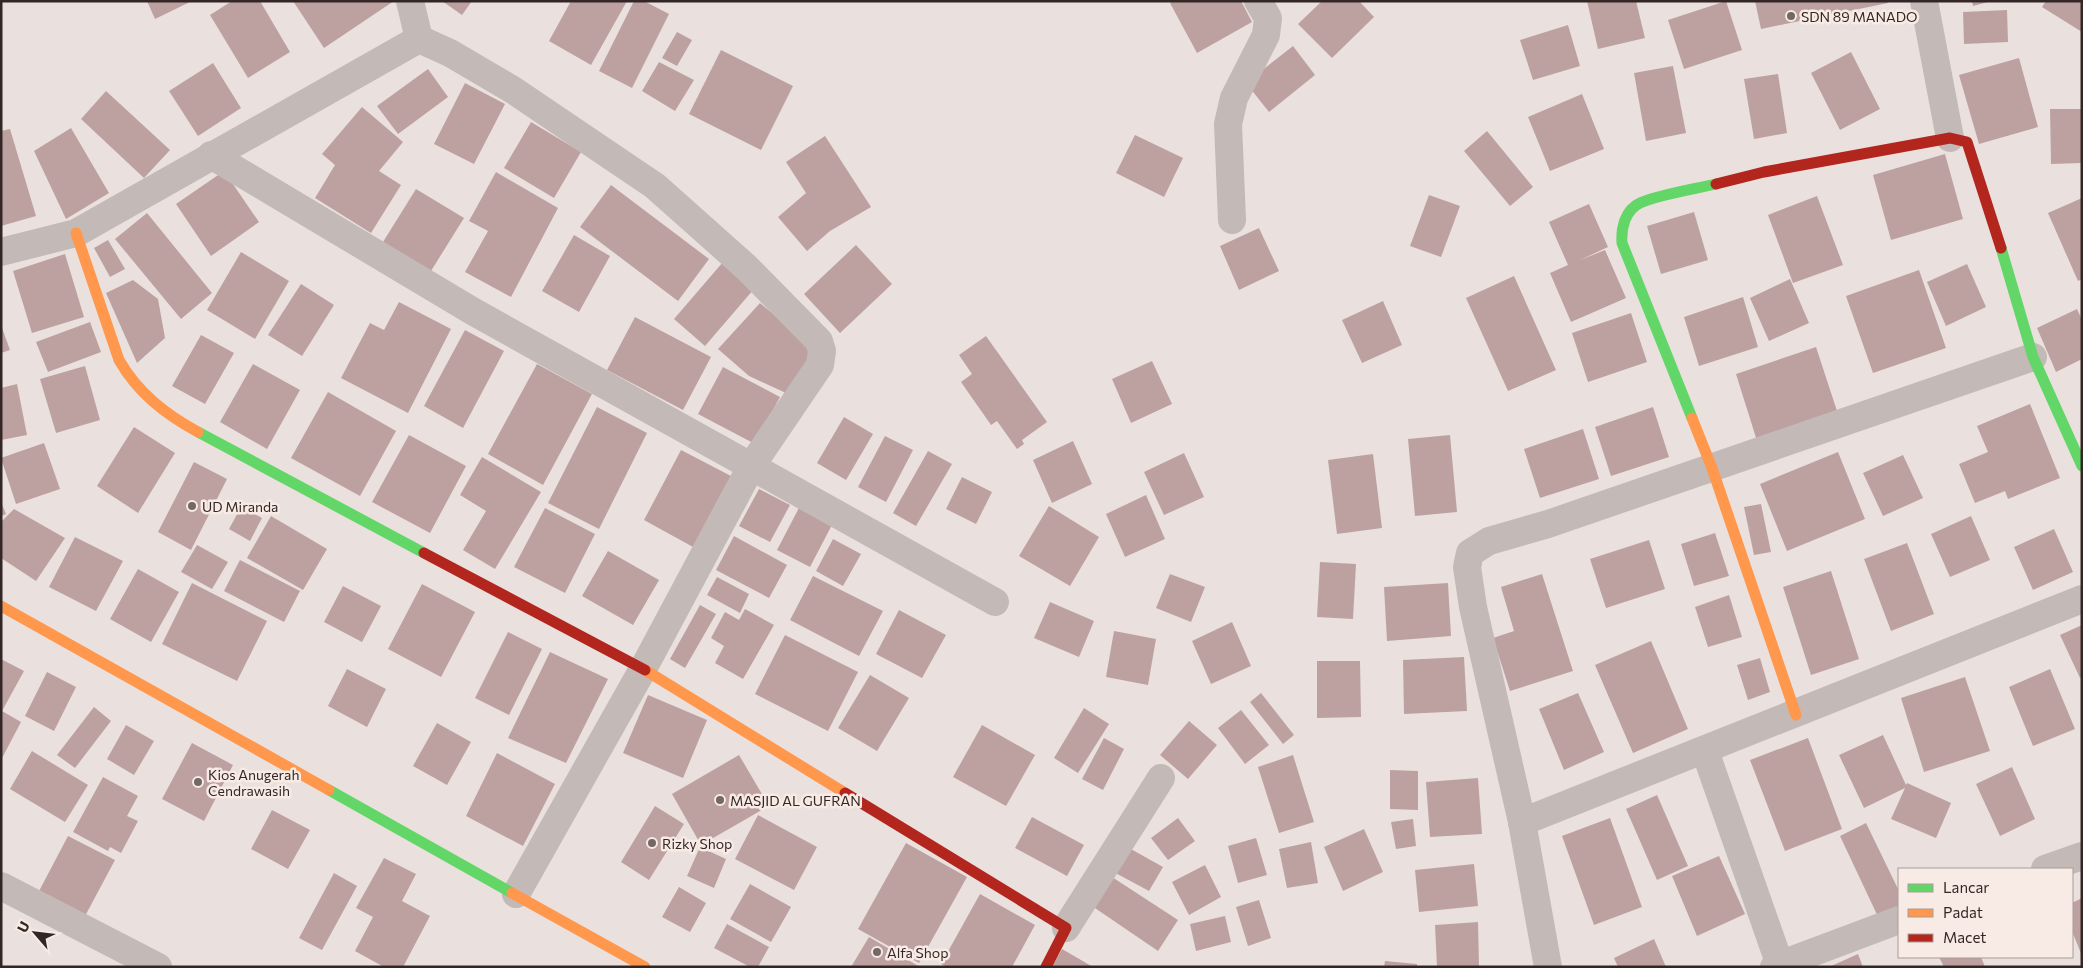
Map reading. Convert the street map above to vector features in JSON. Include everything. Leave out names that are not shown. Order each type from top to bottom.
[{"type":"street","points":[[410,1],[419,39]]},
{"type":"street","points":[[1232,220],[1228,124],[1234,98],[1266,35],[1268,18],[1258,1]]},
{"type":"street","points":[[1924,1],[1950,138]]},
{"type":"street","points":[[1,252],[76,233],[419,39]]},
{"type":"street","points":[[419,39],[450,53],[513,90],[655,186],[746,267],[819,341],[822,351],[820,365],[752,465],[643,669],[516,894]]},
{"type":"street","points":[[1796,715],[1712,468],[1622,243],[1620,228],[1624,216],[1639,203],[1764,172],[1950,138],[1967,142],[2018,301],[2033,357],[2082,466]]},
{"type":"street","points":[[211,155],[474,312],[752,465],[995,602]]},
{"type":"street","points":[[76,233],[118,360],[130,379],[152,402],[189,427],[268,472],[643,669],[1066,928]]},
{"type":"street","points":[[1548,967],[1522,822],[1472,600],[1467,567],[1470,553],[1489,541],[1548,524],[2033,357]]},
{"type":"street","points":[[1522,822],[1796,715],[2082,599]]},
{"type":"street","points":[[1,606],[645,967]]},
{"type":"street","points":[[1705,750],[1777,966],[1898,920]]},
{"type":"street","points":[[1046,967],[1066,928],[1161,778]]},
{"type":"street","points":[[2048,868],[2082,856]]},
{"type":"street","points":[[1,886],[158,967]]},
{"type":"building","points":[[147,1],[192,1],[155,19]]},
{"type":"building","points":[[232,1],[260,1],[290,52],[248,78],[210,15]]},
{"type":"building","points":[[293,1],[394,1],[324,48]]},
{"type":"building","points":[[442,1],[472,1],[462,15]]},
{"type":"building","points":[[571,1],[627,1],[591,65],[549,41]]},
{"type":"building","points":[[634,1],[644,1],[669,14],[632,88],[599,71]]},
{"type":"building","points":[[1173,1],[1241,1],[1252,22],[1197,53],[1170,3]]},
{"type":"building","points":[[1322,1],[1359,1],[1374,17],[1332,58],[1298,24]]},
{"type":"building","points":[[1587,1],[1636,1],[1645,38],[1598,49]]},
{"type":"building","points":[[1726,1],[1742,50],[1684,69],[1668,20]]},
{"type":"building","name":"SDN 89 MANADO","points":[[1755,1],[1887,1],[1888,3],[1761,29]]},
{"type":"building","points":[[1972,1],[1988,1],[1988,2],[1973,6]]},
{"type":"building","points":[[2046,1],[2082,1],[2082,32],[2042,7]]},
{"type":"building","points":[[2007,10],[2008,42],[1964,44],[1963,12]]},
{"type":"building","points":[[1568,25],[1580,66],[1533,80],[1520,40]]},
{"type":"building","points":[[677,32],[692,40],[677,66],[662,58]]},
{"type":"building","points":[[1293,46],[1315,75],[1269,112],[1246,83]]},
{"type":"building","points":[[721,50],[793,86],[761,150],[689,114]]},
{"type":"building","points":[[1851,52],[1880,109],[1840,130],[1811,73]]},
{"type":"building","points":[[2019,58],[2038,127],[1979,144],[1959,75]]},
{"type":"building","points":[[659,62],[694,80],[675,111],[642,91]]},
{"type":"building","points":[[213,63],[241,108],[198,136],[169,91]]},
{"type":"building","points":[[1673,66],[1686,133],[1646,141],[1634,73]]},
{"type":"building","points":[[428,69],[448,97],[398,134],[377,106]]},
{"type":"building","points":[[1778,74],[1787,133],[1754,139],[1744,79]]},
{"type":"building","points":[[465,83],[505,104],[474,164],[434,144]]},
{"type":"building","points":[[106,91],[170,150],[144,178],[81,119]]},
{"type":"building","points":[[1582,94],[1604,149],[1550,171],[1528,117]]},
{"type":"building","points":[[362,107],[403,142],[379,171],[401,185],[371,233],[315,198],[335,165],[322,154]]},
{"type":"building","points":[[2050,109],[2082,109],[2082,163],[2051,164]]},
{"type":"building","points":[[531,122],[581,152],[554,198],[504,168]]},
{"type":"building","points":[[71,128],[109,193],[66,219],[34,151]]},
{"type":"building","points":[[10,129],[36,216],[1,226],[1,131]]},
{"type":"building","points":[[1487,131],[1533,187],[1510,206],[1464,151]]},
{"type":"building","points":[[1135,135],[1183,158],[1164,197],[1116,173]]},
{"type":"building","points":[[825,136],[871,207],[830,231],[807,251],[778,217],[806,193],[786,162]]},
{"type":"building","points":[[1945,154],[1963,219],[1891,240],[1873,175]]},
{"type":"building","points":[[224,171],[259,222],[211,256],[176,204]]},
{"type":"building","points":[[496,172],[558,208],[511,297],[465,272],[488,231],[469,221]]},
{"type":"building","points":[[611,185],[709,259],[678,301],[580,227]]},
{"type":"building","points":[[416,189],[464,218],[431,271],[383,242]]},
{"type":"building","points":[[1429,195],[1460,206],[1441,257],[1410,246]]},
{"type":"building","points":[[1817,196],[1843,265],[1793,283],[1768,215]]},
{"type":"building","points":[[2082,198],[2082,279],[2078,281],[2048,213]]},
{"type":"building","points":[[1589,204],[1608,247],[1580,260],[1605,250],[1626,298],[1571,322],[1550,273],[1568,265],[1549,222]]},
{"type":"building","points":[[1694,212],[1708,260],[1661,274],[1647,226]]},
{"type":"building","points":[[147,213],[212,293],[181,319],[115,239]]},
{"type":"building","points":[[1259,228],[1279,271],[1239,290],[1220,246]]},
{"type":"building","points":[[574,235],[610,256],[579,312],[542,291]]},
{"type":"building","points":[[108,240],[125,269],[110,277],[94,248]]},
{"type":"building","points":[[856,245],[892,284],[840,333],[804,294]]},
{"type":"building","points":[[241,252],[289,281],[255,339],[207,310]]},
{"type":"building","points":[[65,254],[84,317],[32,333],[13,271]]},
{"type":"building","points":[[723,262],[754,289],[705,346],[674,319]]},
{"type":"building","points":[[1967,264],[1986,307],[1946,326],[1927,282]]},
{"type":"building","points":[[1919,270],[1946,348],[1873,373],[1846,296]]},
{"type":"building","points":[[1514,276],[1556,370],[1508,391],[1466,298]]},
{"type":"building","points":[[1790,279],[1809,323],[1769,341],[1750,298]]},
{"type":"building","points":[[133,280],[158,299],[165,338],[137,363],[106,293]]},
{"type":"building","points":[[301,284],[334,305],[302,356],[268,335]]},
{"type":"building","points":[[1743,297],[1758,347],[1699,366],[1684,317]]},
{"type":"building","points":[[1383,301],[1402,345],[1362,363],[1342,320]]},
{"type":"building","points":[[399,302],[451,329],[408,413],[341,378],[370,323],[384,330]]},
{"type":"building","points":[[760,303],[816,349],[786,393],[749,376],[718,349]]},
{"type":"building","points":[[2077,309],[2082,320],[2082,359],[2056,372],[2037,328]]},
{"type":"building","points":[[1631,313],[1647,362],[1588,382],[1572,333]]},
{"type":"building","points":[[635,317],[711,357],[683,410],[607,370]]},
{"type":"building","points":[[90,322],[101,352],[48,372],[36,342]]},
{"type":"building","points":[[1,325],[10,350],[1,353]]},
{"type":"building","points":[[465,330],[504,351],[463,428],[424,406]]},
{"type":"building","points":[[201,335],[234,353],[205,404],[172,386]]},
{"type":"building","points":[[986,336],[1047,422],[1022,440],[1024,444],[1017,449],[997,421],[991,425],[961,382],[972,374],[959,355]]},
{"type":"building","points":[[1816,347],[1838,414],[1757,441],[1736,374]]},
{"type":"building","points":[[1152,361],[1172,404],[1131,423],[1112,379]]},
{"type":"building","points":[[253,364],[300,390],[267,449],[220,422]]},
{"type":"building","points":[[537,364],[592,394],[543,485],[488,454]]},
{"type":"building","points":[[85,366],[100,420],[56,433],[40,379]]},
{"type":"building","points":[[723,367],[780,397],[755,444],[698,414]]},
{"type":"building","points":[[17,384],[27,435],[1,440],[1,388]]},
{"type":"building","points":[[328,392],[396,431],[360,496],[291,458]]},
{"type":"building","points":[[2030,404],[2060,478],[2008,499],[2005,491],[1975,503],[1959,464],[1988,452],[1977,426]]},
{"type":"building","points":[[597,407],[647,433],[599,529],[548,503]]},
{"type":"building","points":[[1653,407],[1669,457],[1611,476],[1595,427]]},
{"type":"building","points":[[844,417],[873,434],[846,480],[817,463]]},
{"type":"building","points":[[134,427],[175,453],[138,513],[97,486]]},
{"type":"building","points":[[1583,429],[1599,479],[1540,498],[1524,449]]},
{"type":"building","points":[[409,435],[466,466],[430,533],[372,502]]},
{"type":"building","points":[[1450,435],[1457,512],[1415,516],[1408,439]]},
{"type":"building","points":[[885,436],[913,450],[886,502],[858,487]]},
{"type":"building","points":[[1073,441],[1092,484],[1052,503],[1033,460]]},
{"type":"building","points":[[44,443],[60,489],[16,504],[1,458]]},
{"type":"building","points":[[681,450],[731,476],[693,547],[644,520]]},
{"type":"building","points":[[928,451],[952,464],[916,526],[893,513]]},
{"type":"building","points":[[1838,452],[1865,519],[1787,551],[1760,484]]},
{"type":"building","points":[[1184,453],[1204,497],[1164,515],[1144,472]]},
{"type":"building","points":[[1373,454],[1382,528],[1337,534],[1328,460]]},
{"type":"building","points":[[1903,455],[1923,498],[1883,516],[1863,473]]},
{"type":"building","points":[[482,457],[541,492],[495,569],[463,550],[486,511],[460,495]]},
{"type":"building","name":"UD Miranda","points":[[194,462],[227,479],[191,550],[158,532]]},
{"type":"building","points":[[962,477],[992,492],[976,524],[946,509]]},
{"type":"building","points":[[759,489],[790,505],[770,542],[739,526]]},
{"type":"building","points":[[1146,495],[1165,539],[1125,557],[1106,514]]},
{"type":"building","points":[[1,502],[6,514],[1,516]]},
{"type":"building","points":[[801,504],[834,521],[810,567],[777,550]]},
{"type":"building","points":[[1761,504],[1771,552],[1754,555],[1744,507]]},
{"type":"building","points":[[1049,506],[1099,537],[1070,586],[1019,556]]},
{"type":"building","points":[[241,507],[262,518],[250,541],[229,529]]},
{"type":"building","points":[[545,508],[595,534],[565,593],[514,567]]},
{"type":"building","points":[[14,509],[65,538],[36,581],[1,558],[1,522]]},
{"type":"building","points":[[271,516],[327,549],[303,590],[247,558]]},
{"type":"building","points":[[1971,516],[1990,560],[1950,577],[1931,534]]},
{"type":"building","points":[[2054,529],[2073,572],[2033,590],[2014,547]]},
{"type":"building","points":[[1715,533],[1729,576],[1694,586],[1681,544]]},
{"type":"building","points":[[734,536],[787,565],[769,598],[716,570]]},
{"type":"building","points":[[75,537],[123,561],[96,611],[49,587]]},
{"type":"building","points":[[833,539],[861,554],[843,586],[816,571]]},
{"type":"building","points":[[1649,540],[1665,589],[1606,608],[1590,559]]},
{"type":"building","points":[[1907,543],[1934,614],[1891,631],[1864,559]]},
{"type":"building","points":[[197,545],[228,562],[212,589],[181,572]]},
{"type":"building","points":[[608,551],[659,580],[633,625],[582,596]]},
{"type":"building","points":[[240,560],[300,591],[284,622],[224,591]]},
{"type":"building","points":[[1320,562],[1356,564],[1353,619],[1317,617]]},
{"type":"building","points":[[138,569],[179,592],[151,642],[110,619]]},
{"type":"building","points":[[1831,571],[1859,659],[1811,675],[1783,587]]},
{"type":"building","points":[[1170,574],[1205,587],[1191,622],[1156,608]]},
{"type":"building","points":[[1542,574],[1573,671],[1510,691],[1493,638],[1514,631],[1501,587]]},
{"type":"building","points":[[813,576],[883,611],[859,656],[790,620]]},
{"type":"building","points":[[717,577],[749,594],[740,613],[707,595]]},
{"type":"building","points":[[192,583],[267,621],[237,681],[162,644]]},
{"type":"building","points":[[1448,583],[1451,636],[1387,641],[1384,587]]},
{"type":"building","points":[[422,584],[475,612],[441,677],[388,649]]},
{"type":"building","points":[[343,586],[381,606],[362,642],[324,622]]},
{"type":"building","points":[[1729,595],[1742,637],[1708,647],[1695,607]]},
{"type":"building","points":[[1050,602],[1094,621],[1079,657],[1034,638]]},
{"type":"building","points":[[700,605],[716,614],[685,668],[670,659]]},
{"type":"building","points":[[745,609],[774,625],[743,679],[715,663],[724,646],[711,638],[725,612],[739,620]]},
{"type":"building","points":[[899,610],[946,635],[922,678],[876,654]]},
{"type":"building","points":[[1232,622],[1251,666],[1211,684],[1192,641]]},
{"type":"building","points":[[2082,625],[2082,677],[2080,678],[2060,635]]},
{"type":"building","points":[[1114,631],[1156,639],[1148,685],[1106,677]]},
{"type":"building","points":[[508,632],[542,649],[509,715],[475,698]]},
{"type":"building","points":[[785,635],[858,672],[828,731],[755,694]]},
{"type":"building","points":[[1651,641],[1688,729],[1633,753],[1595,665]]},
{"type":"building","points":[[550,652],[608,679],[566,763],[508,738]]},
{"type":"building","points":[[1464,657],[1467,711],[1404,714],[1403,660]]},
{"type":"building","points":[[1760,658],[1770,692],[1748,700],[1737,665]]},
{"type":"building","points":[[1,659],[24,671],[2,711],[21,722],[1,760]]},
{"type":"building","points":[[1317,661],[1360,661],[1361,717],[1317,718]]},
{"type":"building","points":[[347,669],[386,689],[367,727],[328,706]]},
{"type":"building","points":[[2050,669],[2075,729],[2033,746],[2009,687]]},
{"type":"building","points":[[47,672],[76,687],[54,731],[25,716]]},
{"type":"building","points":[[870,675],[909,698],[877,751],[838,728]]},
{"type":"building","points":[[1965,677],[1990,751],[1924,772],[1901,698]]},
{"type":"building","points":[[1261,693],[1294,735],[1283,744],[1250,702]]},
{"type":"building","points":[[1578,693],[1604,752],[1564,770],[1539,709]]},
{"type":"building","points":[[648,695],[707,720],[683,778],[623,753]]},
{"type":"building","points":[[94,707],[111,721],[75,768],[57,755]]},
{"type":"building","points":[[1084,708],[1109,724],[1078,773],[1054,758]]},
{"type":"building","points":[[1241,710],[1269,745],[1245,764],[1218,728]]},
{"type":"building","points":[[1189,721],[1217,745],[1188,779],[1160,755]]},
{"type":"building","points":[[437,723],[471,742],[447,785],[413,766]]},
{"type":"building","points":[[126,725],[154,741],[134,775],[107,759]]},
{"type":"building","points":[[982,725],[1035,755],[1006,806],[953,777]]},
{"type":"building","points":[[1883,735],[1906,785],[1907,783],[1951,803],[1936,838],[1891,819],[1905,788],[1864,808],[1839,755]]},
{"type":"building","points":[[1104,738],[1124,749],[1103,790],[1082,779]]},
{"type":"building","points":[[1808,738],[1842,829],[1785,851],[1750,760]]},
{"type":"building","name":"Kios Anugerah Cendrawasih","points":[[192,743],[233,765],[204,821],[162,799]]},
{"type":"building","points":[[32,751],[88,785],[65,822],[10,789]]},
{"type":"building","points":[[497,753],[555,784],[523,846],[466,816]]},
{"type":"building","name":"MASJID AL GUFRAN","points":[[739,755],[769,806],[701,845],[672,794]]},
{"type":"building","points":[[1293,755],[1314,822],[1279,833],[1258,767]]},
{"type":"building","points":[[2012,767],[2035,819],[2000,836],[1976,784]]},
{"type":"building","points":[[1390,770],[1418,771],[1418,810],[1390,809]]},
{"type":"building","points":[[103,777],[138,796],[127,816],[138,821],[121,853],[110,847],[108,851],[73,832]]},
{"type":"building","points":[[1478,778],[1482,834],[1430,837],[1426,782]]},
{"type":"building","points":[[1657,795],[1688,866],[1657,880],[1626,809]]},
{"type":"building","name":"Rizky Shop","points":[[655,806],[684,824],[649,880],[621,862]]},
{"type":"building","points":[[272,810],[310,830],[288,869],[251,849]]},
{"type":"building","points":[[758,815],[817,847],[794,890],[735,859]]},
{"type":"building","points":[[1032,817],[1084,845],[1067,876],[1015,848]]},
{"type":"building","points":[[1178,818],[1195,841],[1168,860],[1151,838]]},
{"type":"building","points":[[1610,818],[1642,907],[1594,925],[1562,836]]},
{"type":"building","points":[[1413,819],[1416,846],[1396,849],[1391,822]]},
{"type":"building","points":[[1866,823],[1898,889],[1898,912],[1880,921],[1840,836]]},
{"type":"building","points":[[1364,829],[1383,872],[1343,891],[1324,847]]},
{"type":"building","points":[[68,836],[115,860],[84,918],[38,893]]},
{"type":"building","points":[[1256,838],[1267,875],[1238,883],[1228,846]]},
{"type":"building","points":[[1311,842],[1318,883],[1287,888],[1279,849]]},
{"type":"building","points":[[906,843],[967,877],[919,963],[858,929]]},
{"type":"building","points":[[1122,844],[1163,867],[1149,891],[1108,869]]},
{"type":"building","points":[[700,847],[726,859],[714,888],[687,876]]},
{"type":"building","points":[[1719,856],[1745,914],[1697,936],[1672,876]]},
{"type":"building","points":[[384,858],[416,874],[402,901],[430,916],[403,967],[384,967],[355,951],[373,917],[356,908]]},
{"type":"building","points":[[1474,864],[1478,906],[1419,912],[1415,870]]},
{"type":"building","points":[[1205,865],[1221,897],[1189,915],[1172,882]]},
{"type":"building","points":[[334,873],[357,886],[322,950],[299,938]]},
{"type":"building","points":[[1112,877],[1178,920],[1158,951],[1092,906]]},
{"type":"building","points":[[750,884],[791,907],[771,942],[730,919]]},
{"type":"building","points":[[679,887],[706,903],[690,932],[662,917]]},
{"type":"building","points":[[980,894],[1035,925],[1012,967],[947,967],[941,964]]},
{"type":"building","points":[[2082,898],[2082,956],[2073,934],[2073,902]]},
{"type":"building","points":[[1259,900],[1271,938],[1248,946],[1236,907]]},
{"type":"building","points":[[1225,916],[1231,942],[1196,951],[1190,924]]},
{"type":"building","points":[[1478,922],[1479,967],[1437,967],[1435,925]]},
{"type":"building","points":[[727,924],[769,947],[758,967],[750,967],[714,948]]},
{"type":"building","name":"Alfa Shop","points":[[869,937],[920,967],[851,967]]},
{"type":"building","points":[[1654,939],[1666,967],[1618,967],[1614,958]]},
{"type":"building","points":[[1062,949],[1093,967],[1052,967]]},
{"type":"building","points":[[1858,954],[1863,967],[1829,967]]},
{"type":"building","points":[[1940,958],[1981,958],[1985,967],[1944,967]]},
{"type":"building","points":[[1385,961],[1417,964],[1417,967],[1384,967]]},
{"type":"traffic: fast","points":[[1692,418],[1622,243],[1622,231],[1627,215],[1640,203],[1716,184]]},
{"type":"traffic: fast","points":[[2001,248],[2033,357],[2082,466]]},
{"type":"traffic: fast","points":[[198,432],[424,553]]},
{"type":"traffic: fast","points":[[329,790],[512,893]]},
{"type":"traffic: slow","points":[[76,233],[119,360],[126,372],[153,402],[174,418],[198,432]]},
{"type":"traffic: slow","points":[[1692,418],[1712,468],[1796,715]]},
{"type":"traffic: slow","points":[[1,606],[329,790]]},
{"type":"traffic: slow","points":[[645,670],[845,793]]},
{"type":"traffic: slow","points":[[512,893],[645,967]]},
{"type":"traffic: jam","points":[[1716,184],[1764,172],[1950,138],[1967,142],[2001,248]]},
{"type":"traffic: jam","points":[[424,553],[645,670]]},
{"type":"traffic: jam","points":[[845,793],[1066,928],[1046,967]]},
{"type":"place","name":"SDN 89 MANADO","points":[[1791,16]]},
{"type":"place","name":"UD Miranda","points":[[192,506]]},
{"type":"place","name":"Kios Anugerah Cendrawasih","points":[[198,782]]},
{"type":"place","name":"MASJID AL GUFRAN","points":[[720,800]]},
{"type":"place","name":"Rizky Shop","points":[[652,843]]},
{"type":"place","name":"Alfa Shop","points":[[877,952]]}]
